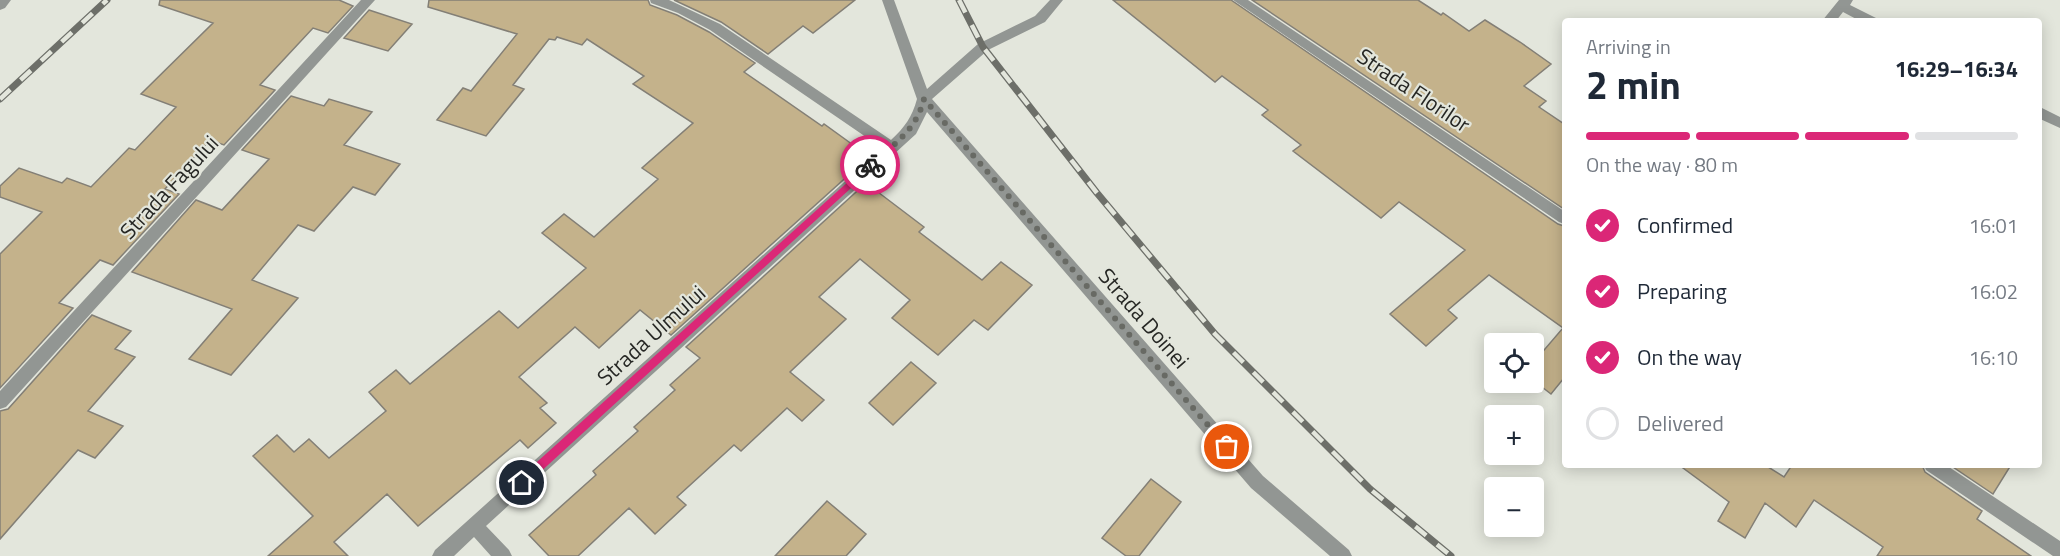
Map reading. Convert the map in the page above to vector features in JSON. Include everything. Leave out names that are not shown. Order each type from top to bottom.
[{"type":"street","points":[[0,5],[5,0]]},
{"type":"street","name":"Strada Fagului","points":[[0,402],[369,0]]},
{"type":"street","points":[[656,0],[683,10],[715,27],[891,147]]},
{"type":"street","points":[[888,0],[924,99],[983,47],[1040,19],[1057,0]]},
{"type":"street","name":"Strada Florilor","points":[[1239,0],[1562,217]]},
{"type":"street","points":[[1831,18],[1845,3],[1867,18]]},
{"type":"street","name":"Strada Ulmului","points":[[441,556],[911,130],[920,114],[924,99]]},
{"type":"street","name":"Strada Doinei","points":[[924,99],[1257,482],[1343,556]]},
{"type":"street","points":[[2042,113],[2060,123]]},
{"type":"street","points":[[1936,468],[2060,551]]},
{"type":"street","points":[[475,526],[503,556]]},
{"type":"building","points":[[160,0],[339,0],[353,6],[328,33],[313,28],[260,85],[275,90],[224,145],[210,140],[165,189],[179,194],[113,265],[100,260],[59,303],[73,308],[0,388],[0,254],[42,212],[0,197],[0,186],[19,168],[62,183],[67,178],[91,187],[129,148],[135,150],[176,107],[141,94],[213,23],[159,5]]},
{"type":"building","points":[[429,0],[648,0],[650,5],[677,15],[709,32],[755,63],[744,72],[860,150],[843,165],[852,172],[671,335],[640,310],[599,348],[575,327],[519,377],[547,403],[540,408],[556,423],[528,448],[520,440],[418,526],[387,494],[334,542],[348,556],[268,556],[313,516],[253,456],[277,435],[294,452],[309,439],[329,458],[386,411],[369,392],[396,370],[410,384],[499,311],[518,328],[586,268],[542,233],[564,214],[594,237],[658,179],[642,168],[693,123],[633,84],[644,76],[587,39],[582,45],[557,37],[555,40],[549,39],[513,85],[524,89],[486,136],[437,120],[463,88],[471,91],[517,34],[428,7]]},
{"type":"building","points":[[674,0],[855,0],[813,33],[803,26],[768,54],[721,22]]},
{"type":"building","points":[[1113,0],[1231,0],[1562,225],[1562,327],[1489,275],[1448,310],[1457,318],[1426,346],[1390,314],[1465,250],[1399,202],[1381,218],[1293,151],[1301,145],[1262,115],[1268,110],[1222,76],[1215,82]]},
{"type":"building","points":[[1252,0],[1418,0],[1441,15],[1443,13],[1469,31],[1485,20],[1520,42],[1551,64],[1524,86],[1546,101],[1539,107],[1562,123],[1562,208]]},
{"type":"building","points":[[369,10],[412,24],[388,51],[344,38]]},
{"type":"building","points":[[291,96],[324,106],[329,99],[372,112],[344,145],[400,164],[375,195],[353,187],[314,231],[298,225],[252,280],[298,298],[231,375],[189,359],[232,309],[132,272],[196,200],[222,210],[269,159],[242,150]]},
{"type":"building","points":[[866,183],[924,227],[919,232],[982,280],[1001,262],[1032,285],[988,330],[974,320],[938,355],[892,318],[910,300],[860,259],[819,297],[846,319],[790,372],[824,400],[802,421],[787,408],[741,451],[734,445],[677,497],[686,505],[655,534],[629,508],[578,556],[549,556],[529,535],[596,475],[593,471],[638,431],[634,427],[675,390],[670,385],[700,358],[686,347]]},
{"type":"building","points":[[92,315],[131,331],[115,349],[135,357],[88,411],[123,426],[95,458],[78,450],[0,539],[0,411],[8,409]]},
{"type":"building","points":[[1562,329],[1562,380],[1551,394],[1544,389],[1544,350]]},
{"type":"building","points":[[911,362],[936,383],[893,425],[869,403]]},
{"type":"building","points":[[1683,468],[1770,468],[1784,477],[1790,468],[1923,468],[1925,472],[1982,511],[1977,519],[2031,556],[1877,556],[1883,547],[1814,500],[1796,527],[1765,503],[1745,538],[1718,521],[1729,502]]},
{"type":"building","points":[[1954,468],[2009,468],[1993,494]]},
{"type":"building","points":[[1151,479],[1181,502],[1139,556],[1126,556],[1102,538]]},
{"type":"building","points":[[827,501],[866,534],[846,556],[775,556]]},
{"type":"railway","points":[[0,99],[107,0]]},
{"type":"railway","points":[[959,0],[983,47],[1097,193],[1215,334],[1370,489],[1451,556]]},
{"type":"way so far","points":[[870,165],[911,130],[920,114],[924,99],[1227,447]]},
{"type":"route","points":[[522,483],[870,165]]}]
